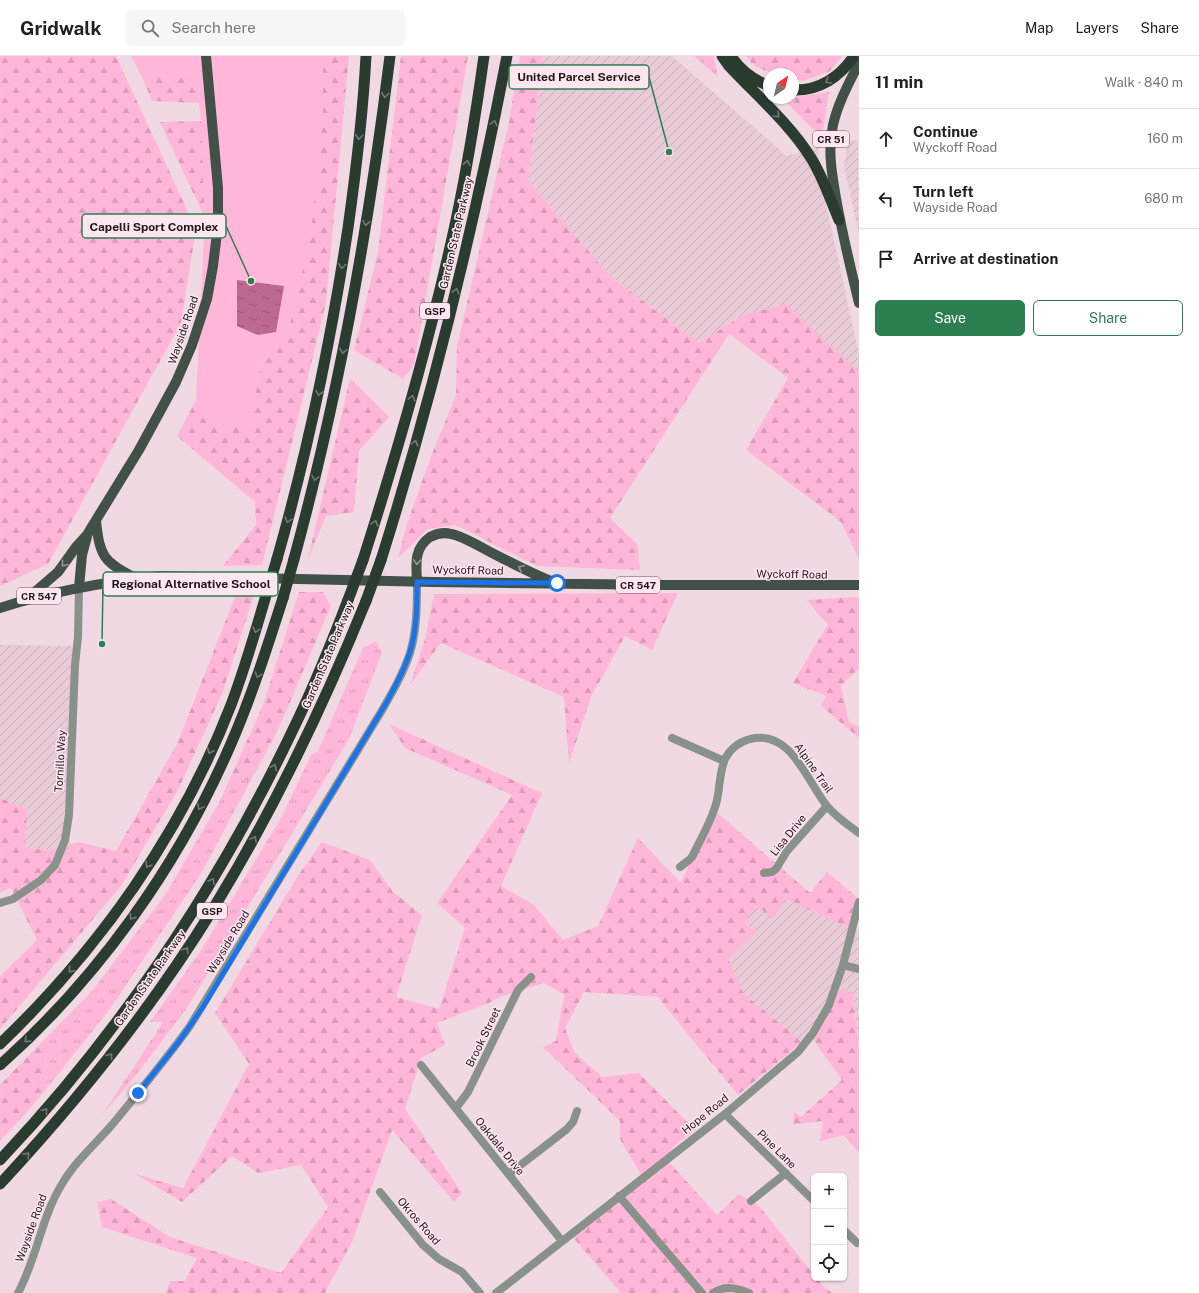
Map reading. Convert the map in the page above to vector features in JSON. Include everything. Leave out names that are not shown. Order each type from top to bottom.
[{"type":"highway","points":[[0,1044],[51,992],[87,951],[119,909],[161,844],[202,769],[230,706],[253,640],[277,559],[303,463],[316,404],[332,325],[342,265],[354,179],[366,56]]},
{"type":"highway","points":[[0,1065],[53,1013],[97,964],[140,906],[176,850],[199,809],[230,747],[257,677],[294,559],[334,395],[354,293],[372,188],[390,56]]},
{"type":"highway","name":"Garden State Parkway","points":[[0,1160],[55,1099],[95,1050],[162,958],[199,902],[247,819],[282,752],[316,679],[363,560],[408,413],[434,315],[455,225],[465,175],[484,56]]},
{"type":"highway","name":"Garden State Parkway","points":[[0,1184],[62,1115],[99,1070],[144,1012],[173,970],[212,911],[249,848],[285,781],[330,687],[366,601],[381,560],[419,430],[443,342],[476,205],[507,56]]},
{"type":"highway","points":[[722,56],[729,66],[785,123],[803,145],[818,170],[839,220]]},
{"type":"highway","points":[[731,56],[746,72],[763,83]]},
{"type":"highway","points":[[799,89],[826,83],[836,76],[854,56]]},
{"type":"main road","name":"Wayside Road","points":[[78,587],[82,555],[88,533],[124,472],[139,450],[176,382],[192,345],[207,299],[216,248],[218,204],[206,56]]},
{"type":"main road","name":"CR 51","points":[[859,63],[835,116],[832,130],[830,161],[839,220],[859,303]]},
{"type":"main road","points":[[96,521],[102,554],[111,564],[135,578]]},
{"type":"main road","points":[[27,599],[58,572],[88,533]]},
{"type":"main road","points":[[417,582],[416,559],[420,548],[425,541],[432,536],[445,533],[457,535],[518,567],[557,583]]},
{"type":"main road","name":"Wyckoff Road","points":[[78,587],[135,578],[178,576],[417,582],[669,585],[859,585]]},
{"type":"main road","name":"CR 547","points":[[0,608],[27,599],[78,587]]},
{"type":"street","name":"Wayside Road","points":[[18,1293],[30,1265],[47,1212],[62,1184],[75,1165],[157,1071],[190,1026],[381,712],[400,678],[410,652],[416,622],[417,582]]},
{"type":"street","name":"Tornillo Way","points":[[0,903],[13,899],[41,880],[55,865],[64,840],[68,815],[75,665],[78,637],[78,587]]},
{"type":"street","points":[[672,738],[724,761]]},
{"type":"street","name":"Alpine Trail","points":[[680,867],[692,857],[714,810],[724,761],[734,747],[749,739],[766,738],[779,742],[785,746],[795,757],[827,806],[844,823],[859,833]]},
{"type":"street","name":"Lisa Drive","points":[[764,873],[772,872],[776,869],[787,851],[827,806]]},
{"type":"street","name":"Hope Road","points":[[496,1293],[725,1114],[803,1047],[817,1027],[828,1005],[843,966],[859,902]]},
{"type":"street","points":[[843,966],[859,970]]},
{"type":"street","name":"Brook Street","points":[[456,1108],[468,1092],[518,990],[531,978]]},
{"type":"street","name":"Oakdale Drive","points":[[421,1065],[562,1241]]},
{"type":"street","points":[[509,1174],[567,1129],[573,1122],[577,1111]]},
{"type":"street","name":"Pine Lane","points":[[725,1114],[811,1198]]},
{"type":"street","points":[[751,1201],[786,1173]]},
{"type":"street","name":"Okros Road","points":[[380,1192],[423,1245],[439,1259],[462,1272],[480,1293]]},
{"type":"street","points":[[619,1196],[702,1293]]},
{"type":"street","points":[[847,1233],[857,1243]]},
{"type":"street","points":[[713,1293],[726,1287],[739,1289],[749,1293]]},
{"type":"shaded area","points":[[543,56],[673,56],[787,156],[819,146],[818,167],[859,355],[859,372],[846,361],[743,315],[699,343],[611,277],[528,180]]},
{"type":"shaded area","points":[[848,140],[858,141],[859,234],[844,166]]},
{"type":"shaded area","points":[[0,645],[77,646],[69,851],[25,848],[27,809],[0,798]]},
{"type":"shaded area","points":[[785,899],[855,930],[859,930],[859,1049],[853,995],[802,1042],[743,993],[727,958],[757,932],[744,923],[757,905]]},
{"type":"green space","points":[[0,56],[116,56],[196,229],[181,323],[48,564],[0,586]]},
{"type":"green space","points":[[131,56],[323,56],[323,114],[311,233],[289,329],[261,364],[249,427],[216,428],[196,400],[205,218],[198,73],[142,77]]},
{"type":"green space","points":[[323,56],[349,56],[326,303],[262,565],[223,566],[256,525],[255,502],[177,436],[196,400],[216,428],[249,426],[261,364],[289,329],[323,114]]},
{"type":"green space","points":[[401,56],[468,56],[414,365],[403,379],[354,350],[378,252]]},
{"type":"green space","points":[[520,56],[543,56],[528,180],[611,277],[699,343],[743,315],[786,304],[859,372],[859,559],[841,522],[746,450],[788,378],[729,334],[610,518],[638,545],[640,570],[537,566],[455,525],[428,529],[398,558],[407,524],[430,459],[456,395],[457,346],[509,122]]},
{"type":"green space","points":[[694,56],[714,56],[718,77]]},
{"type":"green space","points":[[746,56],[842,56],[830,71],[803,81],[799,80],[799,68],[763,68],[763,70],[755,66]]},
{"type":"green space","points":[[198,73],[199,103],[152,101],[142,77]]},
{"type":"green space","points":[[829,92],[822,138],[788,104],[799,104],[799,97]]},
{"type":"green space","points":[[201,121],[205,218],[160,122]]},
{"type":"green space","points":[[350,378],[389,417],[359,451],[354,512],[326,516],[308,559]]},
{"type":"green space","points":[[237,592],[255,592],[222,694],[179,788],[121,886],[0,1029],[0,976],[37,940],[11,888],[0,892],[0,798],[27,809],[25,848],[69,851],[69,844],[78,842],[116,851],[177,744]]},
{"type":"green space","points":[[299,592],[323,592],[331,606],[278,730],[250,782],[237,774],[231,776],[263,705]]},
{"type":"green space","points":[[678,593],[652,650],[625,636],[591,697],[569,763],[564,697],[441,643],[410,685],[425,639],[434,594]]},
{"type":"green space","points":[[859,597],[859,668],[841,686],[849,722],[859,727],[859,738],[821,706],[826,696],[793,683],[828,624],[807,600]]},
{"type":"green space","points":[[376,641],[382,653],[349,739],[187,1008],[137,1074],[102,1115],[163,1022],[150,1022],[202,949],[282,816],[311,755],[318,751],[363,648]]},
{"type":"green space","points":[[389,724],[542,793],[501,886],[534,905],[563,940],[598,926],[638,838],[681,883],[713,809],[810,893],[827,872],[859,899],[852,929],[785,899],[773,919],[757,906],[744,923],[757,932],[728,958],[743,993],[802,1042],[738,1095],[658,997],[584,992],[565,1028],[574,1052],[602,1077],[639,1073],[695,1130],[673,1147],[667,1160],[717,1215],[739,1194],[760,1207],[811,1271],[811,1281],[819,1281],[832,1293],[621,1293],[570,1234],[643,1178],[620,1139],[620,1121],[543,1047],[556,1041],[564,995],[544,983],[500,997],[489,1003],[437,1023],[445,1045],[421,1058],[405,1109],[462,1193],[454,1202],[392,1130],[353,1240],[325,1293],[166,1293],[170,1281],[185,1281],[197,1258],[102,1227],[97,1202],[111,1199],[170,1237],[281,1273],[328,1207],[301,1165],[258,1173],[232,1156],[182,1202],[135,1174],[183,1188],[249,1064],[215,1013],[299,874],[322,842],[370,860],[393,892],[422,915],[396,997],[439,1009],[465,928],[437,903],[512,795],[405,748]]},
{"type":"green space","points":[[237,774],[250,782],[202,872],[110,1009],[47,1088],[45,1054],[39,1045],[92,991],[165,895],[220,801],[231,776]]},
{"type":"green space","points":[[843,987],[853,995],[859,1049],[859,1153],[844,1135],[820,1141],[823,1121],[793,1125],[794,1112],[801,1117],[842,1080],[809,1034]]},
{"type":"green space","points":[[39,1045],[45,1053],[47,1088],[0,1141],[0,1085]]},
{"type":"water","points":[[237,280],[284,286],[276,332],[258,335],[237,326]]},
{"type":"place","name":"United Parcel Service","points":[[669,152]]},
{"type":"place","name":"Capelli Sport Complex","points":[[251,281]]},
{"type":"place","name":"Regional Alternative School","points":[[102,644]]},
{"type":"route","points":[[138,1093],[157,1071],[203,1007],[388,700],[400,678],[410,652],[417,613],[417,582],[557,583]]}]
